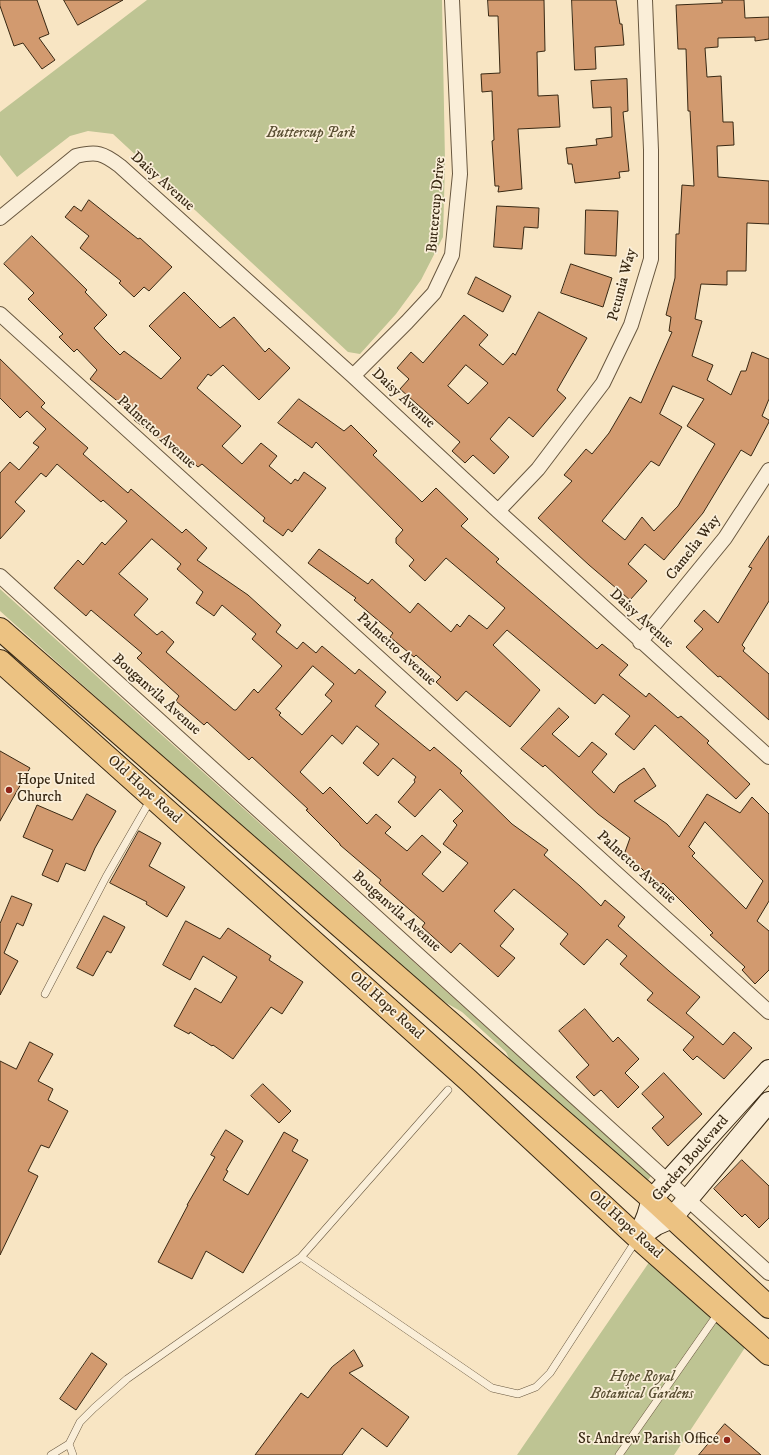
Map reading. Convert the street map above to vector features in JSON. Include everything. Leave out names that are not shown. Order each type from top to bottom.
[{"type":"main road","name":"Old Hope Road","points":[[0,629],[652,1199],[769,1307]]},
{"type":"main road","name":"Old Hope Road","points":[[0,661],[462,1074],[638,1238],[769,1354]]},
{"type":"street","name":"Buttercup Drive","points":[[353,376],[434,293],[452,255],[460,174],[452,0]]},
{"type":"street","name":"Petunia Way","points":[[498,511],[538,469],[603,383],[631,325],[651,259],[652,150],[645,0]]},
{"type":"street","name":"Daisy Avenue","points":[[0,218],[76,156],[98,153],[110,158],[353,376],[640,642],[769,757]]},
{"type":"street","name":"Palmetto Avenue","points":[[0,314],[769,1012]]},
{"type":"street","name":"Camelia Way","points":[[640,642],[725,538],[769,470]]},
{"type":"street","name":"Bouganvila Avenue","points":[[0,576],[769,1273]]},
{"type":"street","name":"Garden Boulevard","points":[[638,1238],[652,1199],[769,1070]]},
{"type":"street","name":"Garden Boulevard","points":[[638,1238],[656,1225],[672,1218],[769,1102]]},
{"type":"lane","points":[[45,994],[106,877],[152,797]]},
{"type":"lane","points":[[51,1455],[69,1444],[80,1422],[127,1379],[301,1257],[448,1090]]},
{"type":"lane","points":[[301,1257],[492,1388],[518,1394],[536,1386],[550,1373],[638,1238]]},
{"type":"lane","points":[[619,1455],[720,1310]]},
{"type":"lane","points":[[69,1444],[73,1455]]},
{"type":"green space","name":"Buttercup Park","points":[[147,0],[442,0],[445,162],[443,237],[421,280],[396,314],[360,354],[348,352],[113,134],[88,131],[70,136],[17,177],[0,155],[0,112]]},
{"type":"green space","points":[[0,589],[651,1176],[648,1180],[641,1183],[515,1070],[506,1052],[462,1012],[422,989],[0,611]]},
{"type":"green space","name":"Hope Royal Botanical Gardens","points":[[652,1258],[748,1343],[674,1455],[517,1455]]},
{"type":"building","points":[[0,0],[37,0],[49,34],[39,38],[55,60],[42,69],[23,43],[14,46],[0,6]]},
{"type":"building","points":[[64,0],[123,0],[78,25]]},
{"type":"building","points":[[488,0],[544,0],[545,51],[537,52],[538,96],[558,95],[560,127],[518,129],[522,189],[498,192],[499,186],[495,186],[492,141],[494,140],[492,91],[482,92],[481,74],[500,73],[498,16],[489,16]]},
{"type":"building","points":[[572,0],[616,0],[620,24],[622,24],[624,45],[595,47],[596,69],[575,70]]},
{"type":"building","points":[[722,0],[744,0],[745,18],[769,17],[769,39],[755,41],[755,37],[718,38],[718,47],[705,48],[707,77],[721,76],[723,122],[733,122],[734,145],[717,146],[718,177],[769,181],[769,224],[747,223],[746,271],[727,271],[727,285],[701,284],[695,319],[702,321],[692,356],[713,365],[707,380],[731,395],[741,371],[746,371],[752,352],[769,359],[769,399],[762,416],[769,420],[769,422],[751,456],[741,450],[703,513],[664,560],[645,544],[628,564],[647,581],[630,600],[538,518],[572,481],[564,475],[586,449],[592,454],[609,433],[630,397],[641,403],[672,332],[669,331],[671,317],[666,315],[675,278],[676,234],[679,234],[682,185],[694,186],[690,111],[688,111],[686,49],[678,49],[676,5],[722,3]],"holes":[[[673,386],[704,399],[687,426],[715,444],[678,506],[654,531],[642,517],[625,540],[602,521],[651,461],[659,466],[682,427],[660,414]]]},
{"type":"building","points":[[627,79],[628,111],[623,112],[629,171],[619,172],[620,178],[575,183],[572,164],[568,164],[566,148],[597,145],[596,139],[612,137],[611,107],[593,108],[591,81]]},
{"type":"building","points":[[89,200],[138,239],[140,238],[172,267],[149,291],[144,287],[134,297],[119,283],[121,281],[80,248],[89,236],[65,217],[74,206],[81,211]]},
{"type":"building","points":[[497,206],[539,208],[538,228],[524,227],[522,249],[494,247]]},
{"type":"building","points":[[586,210],[618,211],[616,256],[585,254]]},
{"type":"building","points":[[32,236],[87,290],[85,292],[107,315],[94,328],[120,355],[124,351],[161,379],[181,358],[149,326],[184,292],[220,328],[234,317],[265,352],[269,348],[290,368],[259,400],[223,365],[211,376],[208,374],[197,388],[241,426],[222,446],[242,464],[261,443],[277,456],[269,466],[291,484],[295,479],[298,481],[304,472],[326,488],[292,532],[288,529],[283,536],[263,521],[265,518],[202,464],[198,467],[168,440],[166,444],[134,420],[136,416],[90,379],[97,370],[77,349],[74,352],[59,337],[63,334],[28,299],[34,293],[4,264]]},
{"type":"building","points":[[571,264],[612,278],[603,307],[561,293]]},
{"type":"building","points":[[476,277],[511,296],[503,312],[468,294]]},
{"type":"building","points":[[539,312],[587,338],[557,390],[566,398],[533,437],[509,417],[490,439],[509,457],[494,474],[473,455],[465,463],[452,451],[460,442],[400,389],[409,379],[397,368],[411,352],[423,363],[464,315],[488,335],[479,345],[503,365],[513,353],[515,355]],"holes":[[[466,365],[488,383],[468,404],[448,386]]]},
{"type":"building","points":[[0,359],[45,403],[41,407],[88,448],[83,454],[128,493],[131,489],[182,533],[186,529],[207,548],[197,560],[248,595],[281,625],[276,632],[297,649],[303,642],[316,653],[322,646],[355,674],[359,669],[386,692],[375,706],[430,751],[434,747],[462,771],[460,773],[512,824],[548,850],[544,855],[601,906],[605,900],[625,917],[618,926],[700,997],[686,1013],[723,1045],[734,1032],[752,1048],[724,1079],[697,1056],[693,1060],[683,1050],[694,1037],[647,1000],[653,993],[620,964],[627,956],[607,939],[584,965],[560,944],[568,934],[514,889],[494,911],[514,929],[500,946],[515,958],[498,977],[460,943],[451,953],[422,927],[425,923],[379,883],[381,880],[340,845],[306,810],[308,809],[252,757],[249,760],[207,722],[204,725],[176,701],[179,696],[137,658],[142,653],[91,610],[86,616],[54,588],[78,560],[83,565],[102,542],[105,545],[127,521],[103,500],[101,502],[57,464],[46,477],[41,473],[15,502],[25,511],[0,539],[0,473],[10,462],[19,470],[39,447],[33,443],[46,429],[27,411],[20,418],[0,398]],"holes":[[[152,539],[181,564],[177,569],[203,592],[196,603],[214,616],[222,605],[256,634],[252,639],[282,666],[258,693],[254,689],[236,710],[234,710],[166,652],[174,642],[162,631],[157,635],[134,615],[148,599],[119,574]],[[313,666],[334,684],[325,695],[332,701],[302,735],[279,715],[281,713],[276,709]],[[357,726],[379,744],[363,763],[378,776],[393,758],[416,777],[414,780],[415,782],[398,802],[415,817],[440,789],[463,811],[453,821],[457,825],[443,844],[468,863],[443,892],[422,874],[441,852],[422,835],[407,851],[385,833],[391,827],[376,814],[367,824],[330,787],[323,794],[300,772],[332,735],[342,744]]]},
{"type":"building","points":[[299,399],[344,431],[351,425],[377,451],[373,455],[422,502],[436,488],[468,519],[461,526],[499,559],[496,562],[597,649],[602,644],[628,665],[619,675],[646,697],[649,693],[678,718],[681,716],[709,741],[707,743],[750,784],[736,799],[655,725],[634,750],[615,734],[630,716],[603,694],[595,704],[507,630],[493,645],[540,690],[510,727],[466,691],[457,701],[436,682],[441,677],[416,655],[414,657],[390,637],[393,633],[354,600],[356,598],[308,563],[319,549],[368,584],[372,579],[410,613],[418,603],[451,632],[457,624],[460,627],[469,615],[487,629],[505,608],[446,558],[425,581],[409,566],[414,560],[396,543],[396,538],[403,530],[316,442],[312,448],[278,423]]},
{"type":"building","points":[[769,536],[769,601],[742,645],[745,648],[743,651],[769,674],[769,720],[720,676],[718,677],[686,647],[703,629],[694,621],[704,610],[718,623],[752,568],[749,567]]},
{"type":"building","points":[[559,708],[569,717],[552,734],[579,757],[592,742],[607,754],[592,772],[614,793],[619,785],[644,768],[656,786],[634,801],[667,824],[679,837],[707,794],[740,813],[752,797],[769,814],[769,901],[757,921],[769,931],[769,970],[755,984],[742,970],[745,967],[710,935],[713,933],[663,883],[660,887],[625,852],[630,838],[598,814],[545,765],[543,767],[521,749]],"holes":[[[705,822],[763,881],[746,909],[692,856],[695,853],[689,847]]]},
{"type":"building","name":"Hope United Church","points":[[0,751],[30,768],[0,821]]},
{"type":"building","points":[[87,794],[116,811],[95,848],[85,871],[66,863],[58,882],[42,875],[53,850],[23,837],[37,805],[72,820]]},
{"type":"building","points":[[139,831],[161,843],[149,866],[185,887],[167,917],[146,904],[147,902],[110,883]]},
{"type":"building","points":[[12,896],[32,904],[23,926],[17,923],[4,953],[18,961],[0,995],[0,924]]},
{"type":"building","points":[[104,916],[125,927],[111,953],[107,951],[93,976],[77,968]]},
{"type":"building","points":[[186,921],[220,939],[228,928],[271,956],[269,960],[303,982],[282,1014],[271,1007],[233,1059],[213,1045],[212,1046],[190,1032],[189,1034],[174,1026],[195,988],[221,1003],[237,977],[203,956],[190,980],[163,965]]},
{"type":"building","points":[[585,1009],[613,1042],[618,1037],[639,1059],[625,1073],[639,1087],[618,1108],[601,1090],[594,1096],[576,1077],[589,1065],[559,1031]]},
{"type":"building","points":[[30,1042],[53,1054],[38,1081],[53,1089],[48,1100],[68,1111],[49,1148],[41,1145],[28,1171],[38,1176],[0,1255],[0,1061],[16,1069]]},
{"type":"building","points":[[664,1073],[702,1114],[668,1146],[652,1128],[664,1117],[642,1094]]},
{"type":"building","points":[[263,1084],[291,1111],[279,1123],[251,1096]]},
{"type":"building","points":[[226,1130],[243,1141],[226,1170],[228,1171],[223,1180],[248,1195],[284,1132],[298,1140],[292,1151],[308,1160],[243,1273],[206,1251],[192,1279],[158,1262],[187,1205],[215,1157],[211,1155]]},
{"type":"building","points":[[742,1160],[769,1186],[769,1218],[759,1228],[745,1214],[742,1217],[714,1189]]},
{"type":"building","points":[[354,1350],[363,1366],[349,1373],[409,1417],[387,1447],[362,1428],[342,1455],[255,1455],[301,1393],[308,1398],[332,1367]]},
{"type":"building","points":[[92,1353],[107,1364],[76,1410],[60,1399]]},
{"type":"building","name":"St Andrew Parish Office","points":[[725,1424],[761,1455],[699,1455]]},
{"type":"place","name":"Hope United Church","points":[[9,790]]},
{"type":"place","name":"St Andrew Parish Office","points":[[727,1440]]}]
